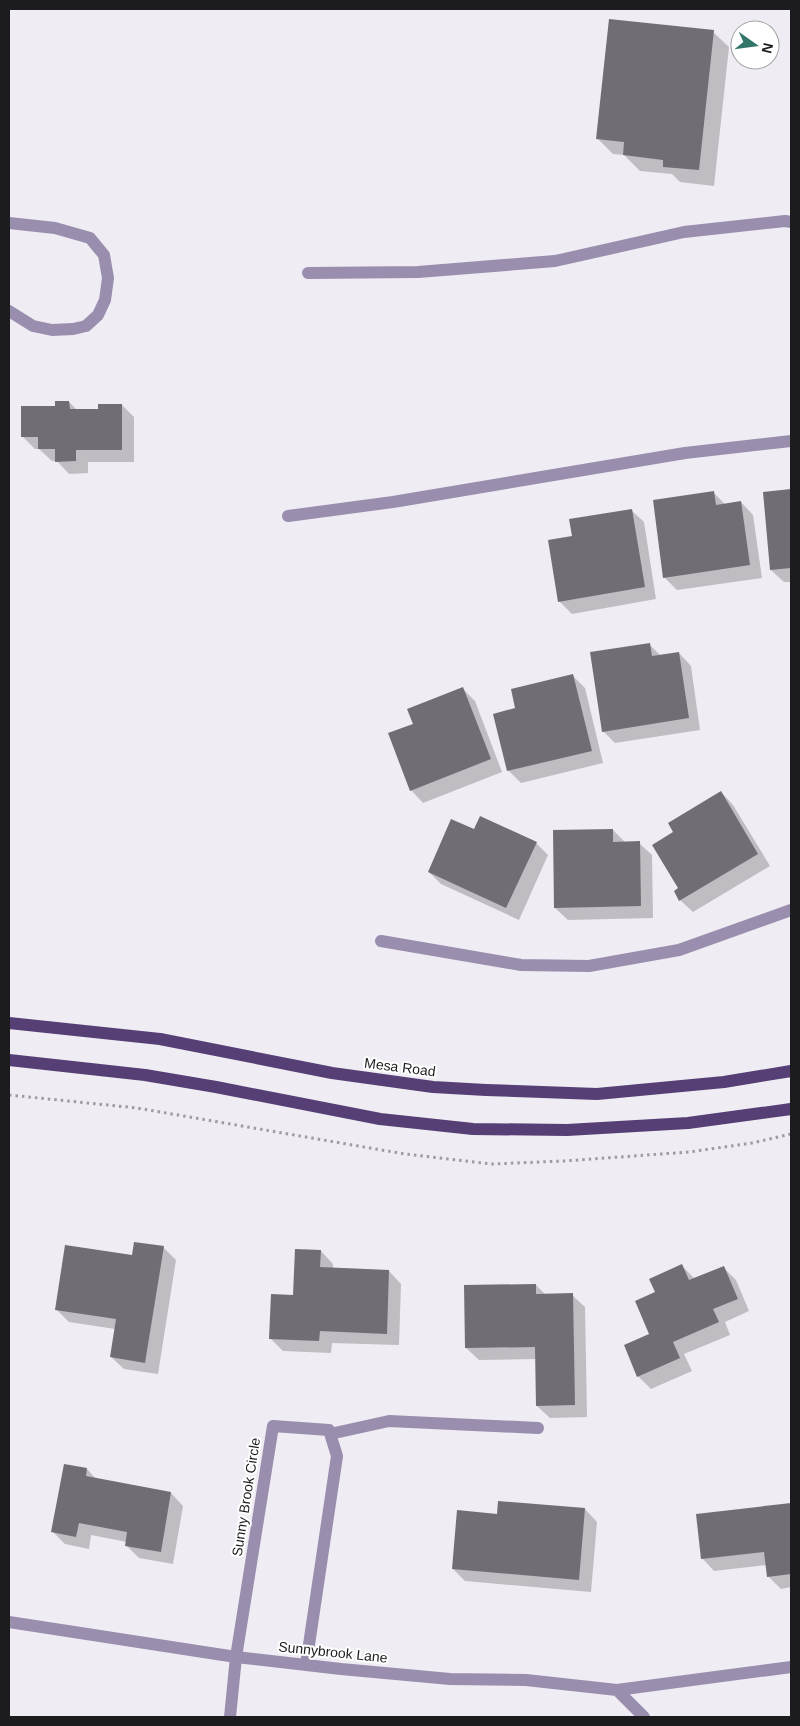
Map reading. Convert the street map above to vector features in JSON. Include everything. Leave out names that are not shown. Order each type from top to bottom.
[{"type":"main road","name":"Mesa Road","points":[[9,1023],[160,1039],[332,1073],[451,1088],[597,1094],[724,1082],[791,1071]]},
{"type":"main road","points":[[9,1060],[146,1076],[216,1087],[380,1119],[473,1128],[567,1130],[688,1123],[791,1109]]},
{"type":"street","points":[[308,273],[418,272],[555,261],[684,232],[785,221],[791,222]]},
{"type":"street","points":[[9,224],[55,228],[90,238],[104,255],[108,278],[105,300],[98,315],[86,326],[52,330],[33,326],[9,311]]},
{"type":"street","points":[[288,516],[393,502],[685,453],[791,441]]},
{"type":"street","points":[[381,941],[521,965],[589,966],[679,950],[791,910]]},
{"type":"street","points":[[306,1665],[337,1456],[330,1434],[389,1421],[538,1428]]},
{"type":"street","name":"Sunny Brook Circle","points":[[236,1657],[273,1426],[329,1430],[330,1434]]},
{"type":"street","name":"Sunnybrook Lane","points":[[9,1622],[236,1657],[306,1665],[450,1679],[526,1680],[617,1690],[791,1667]]},
{"type":"street","points":[[230,1717],[236,1657]]},
{"type":"street","points":[[617,1690],[644,1717]]},
{"type":"building","points":[[609,19],[714,30],[699,170],[663,167],[663,160],[623,155],[624,142],[596,139]]},
{"type":"building","points":[[55,401],[69,401],[70,409],[98,409],[98,404],[122,404],[122,450],[76,450],[76,461],[55,462],[55,449],[38,449],[38,437],[21,437],[21,406],[55,406]]},
{"type":"building","points":[[791,489],[791,568],[770,570],[763,492]]},
{"type":"building","points":[[714,491],[716,505],[741,501],[750,565],[663,578],[653,500]]},
{"type":"building","points":[[632,509],[645,587],[558,602],[548,540],[572,536],[569,519]]},
{"type":"building","points":[[650,643],[652,656],[679,652],[689,718],[602,732],[590,652]]},
{"type":"building","points":[[573,674],[592,751],[507,771],[493,714],[515,708],[511,689]]},
{"type":"building","points":[[463,687],[491,759],[410,791],[388,733],[413,724],[407,709]]},
{"type":"building","points":[[721,791],[758,854],[679,901],[674,891],[678,888],[652,845],[673,832],[668,823]]},
{"type":"building","points":[[480,816],[537,842],[506,908],[428,872],[451,819],[474,829]]},
{"type":"building","points":[[613,829],[613,842],[640,841],[641,906],[554,908],[553,830]]},
{"type":"building","points":[[134,1242],[164,1246],[145,1363],[110,1357],[116,1319],[55,1310],[65,1245],[132,1255]]},
{"type":"building","points":[[295,1249],[321,1250],[320,1267],[389,1270],[387,1334],[320,1331],[319,1341],[269,1339],[271,1294],[293,1295]]},
{"type":"building","points":[[682,1264],[689,1280],[724,1266],[738,1299],[713,1309],[719,1322],[673,1342],[680,1358],[637,1377],[624,1345],[649,1334],[635,1301],[655,1292],[649,1279]]},
{"type":"building","points":[[536,1284],[536,1294],[573,1293],[575,1405],[536,1406],[535,1347],[465,1348],[464,1285]]},
{"type":"building","points":[[64,1464],[87,1468],[86,1476],[171,1492],[161,1552],[125,1546],[127,1532],[79,1523],[76,1537],[51,1532]]},
{"type":"building","points":[[498,1501],[585,1508],[579,1580],[452,1569],[457,1510],[497,1514]]},
{"type":"building","points":[[791,1503],[791,1574],[767,1577],[764,1552],[701,1559],[696,1514]]}]
